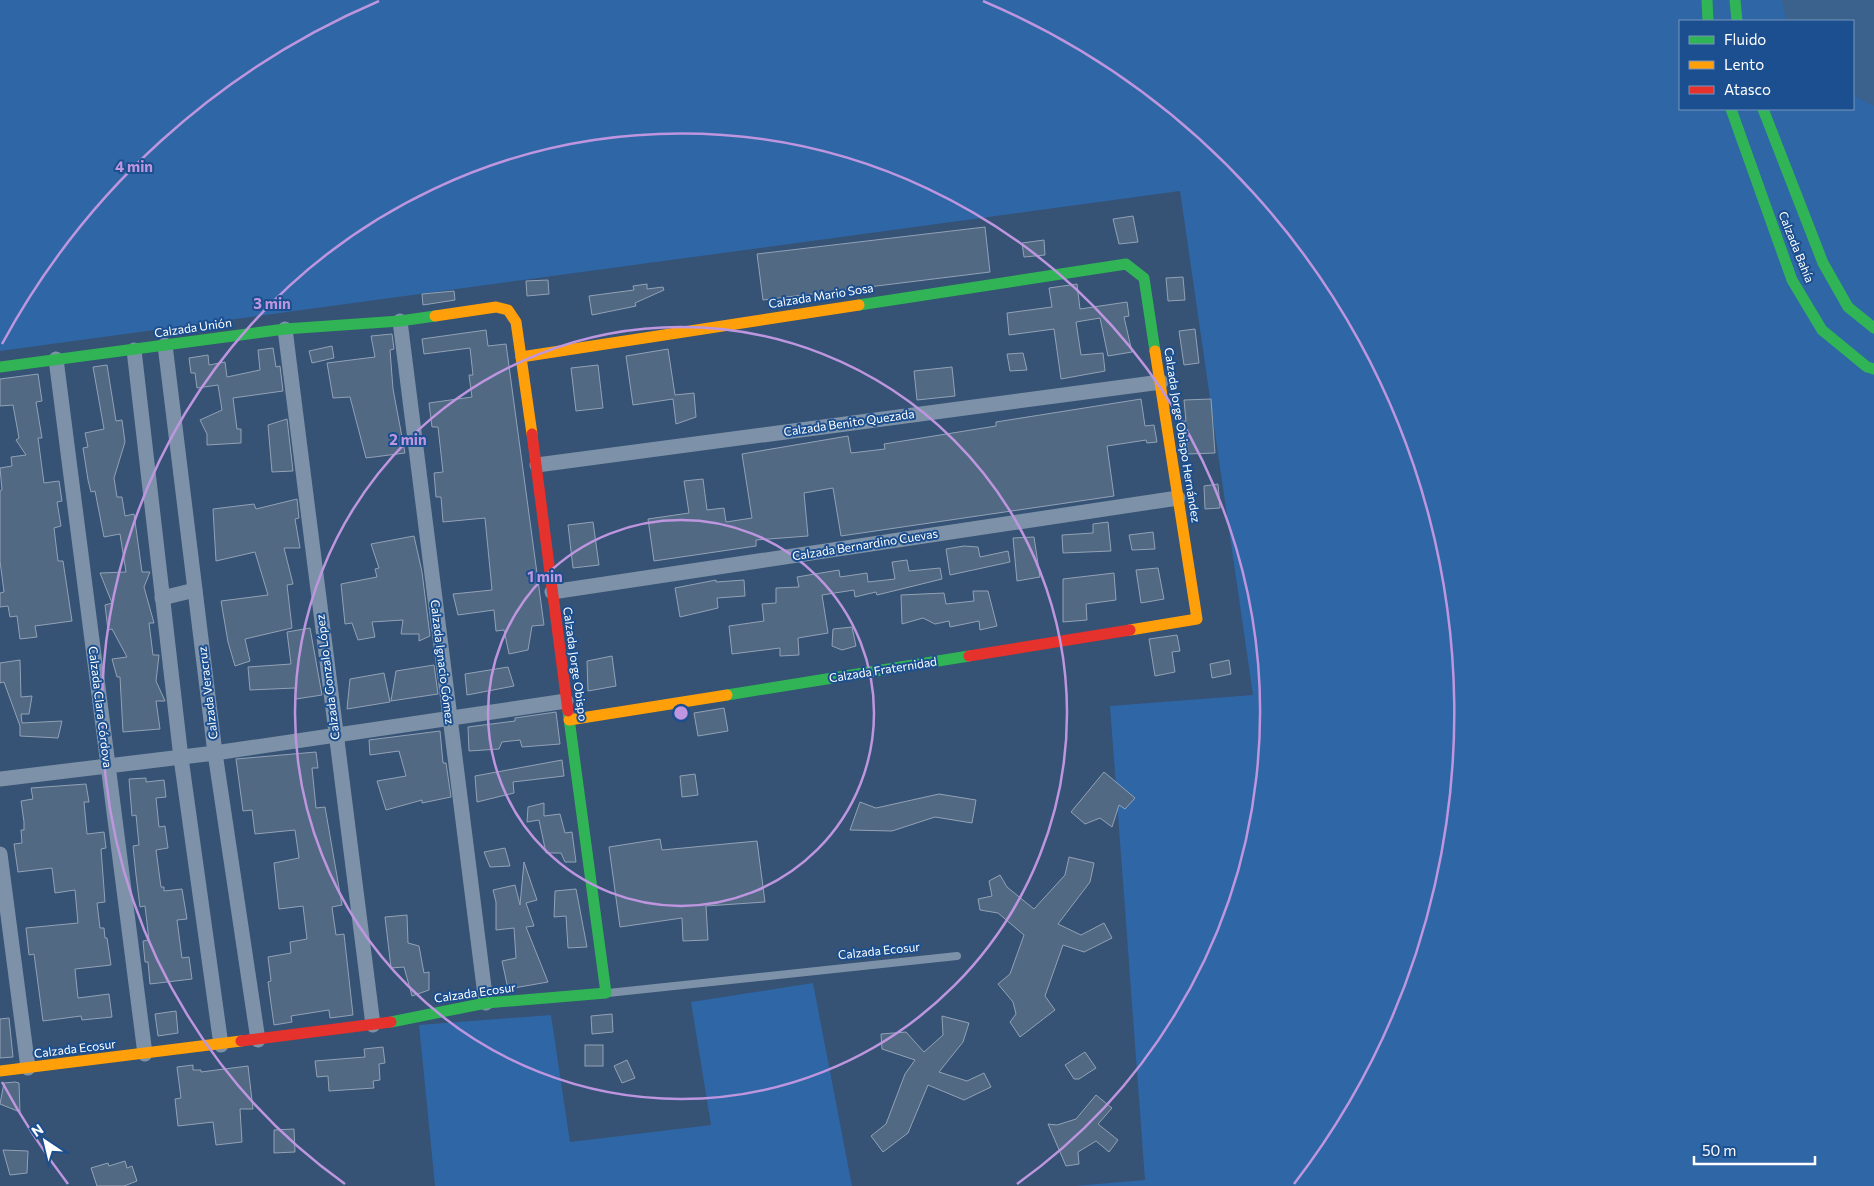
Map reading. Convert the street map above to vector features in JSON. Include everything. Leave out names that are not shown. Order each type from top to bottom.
[{"type":"street","points":[[1706,0],[1708,20]]},
{"type":"street","points":[[1736,0],[1737,20]]},
{"type":"street","name":"Calzada Bahía","points":[[1731,110],[1792,280],[1822,330],[1867,367],[1874,369]]},
{"type":"street","name":"Calzada Bahía","points":[[1763,110],[1823,263],[1848,307],[1874,328]]},
{"type":"street","name":"Calzada Mario Sosa","points":[[521,357],[1126,264]]},
{"type":"street","name":"Calzada Jorge Obispo Hernández","points":[[1126,264],[1144,278],[1198,620]]},
{"type":"street","name":"Calzada Unión","points":[[0,367],[285,329],[400,321],[496,307],[508,310]]},
{"type":"street","name":"Calzada Jorge Obispo","points":[[508,310],[516,322],[537,465],[566,701],[606,993]]},
{"type":"street","name":"Calzada Ignacio Gómez","points":[[400,321],[486,1003]]},
{"type":"street","name":"Calzada Gonzalo López","points":[[285,329],[373,1025]]},
{"type":"street","name":"Calzada Veracruz","points":[[165,345],[215,753],[258,1040]]},
{"type":"street","points":[[134,350],[181,758],[221,1045]]},
{"type":"street","name":"Calzada Clara Córdova","points":[[56,359],[145,1054]]},
{"type":"street","name":"Calzada Benito Quezada","points":[[537,465],[1161,382]]},
{"type":"street","name":"Calzada Bernardino Cuevas","points":[[552,592],[1178,498]]},
{"type":"street","points":[[162,598],[195,590]]},
{"type":"street","name":"Calzada Fraternidad","points":[[569,720],[1198,620]]},
{"type":"street","points":[[0,779],[181,758],[449,720],[566,701]]},
{"type":"street","points":[[0,854],[28,1068]]},
{"type":"street","name":"Calzada Ecosur","points":[[0,1071],[373,1025],[486,1003],[606,993]]},
{"type":"lane","name":"Calzada Ecosur","points":[[606,993],[956,956]]},
{"type":"shaded area","points":[[0,0],[1874,0],[1874,1186],[1074,1186],[1145,1180],[1110,706],[1253,695],[1180,191],[0,351]]},
{"type":"shaded area","points":[[1782,0],[1874,0],[1874,106],[1854,96],[1854,20],[1786,20]]},
{"type":"shaded area","points":[[813,983],[852,1186],[435,1186],[419,1025],[551,1015],[570,1142],[711,1125],[691,1002]]},
{"type":"building","points":[[1133,216],[1138,242],[1119,244],[1113,219]]},
{"type":"building","points":[[985,227],[990,272],[763,300],[757,254]]},
{"type":"building","points":[[1044,240],[1045,255],[1024,257],[1022,243]]},
{"type":"building","points":[[1183,277],[1185,300],[1168,301],[1166,278]]},
{"type":"building","points":[[548,280],[549,294],[527,296],[526,281]]},
{"type":"building","points":[[647,284],[647,289],[663,287],[664,290],[635,303],[636,306],[592,315],[589,296],[634,290],[633,286]]},
{"type":"building","points":[[1077,284],[1080,309],[1127,302],[1129,316],[1124,317],[1132,352],[1108,356],[1100,318],[1076,322],[1081,355],[1103,353],[1105,371],[1061,379],[1054,329],[1009,335],[1007,313],[1052,307],[1049,288]]},
{"type":"building","points":[[454,291],[455,300],[423,305],[422,294]]},
{"type":"building","points":[[1195,329],[1199,363],[1184,365],[1179,331]]},
{"type":"building","points":[[486,330],[488,346],[506,344],[544,625],[532,626],[528,650],[509,654],[504,630],[496,631],[494,610],[458,615],[453,594],[492,590],[485,518],[443,522],[441,497],[436,497],[434,473],[443,472],[438,427],[432,427],[429,403],[472,397],[469,375],[473,375],[470,348],[424,354],[422,339]]},
{"type":"building","points":[[392,334],[394,349],[390,350],[393,389],[405,453],[366,458],[350,397],[333,398],[327,363],[375,357],[371,336]]},
{"type":"building","points":[[332,346],[334,358],[312,363],[309,351]]},
{"type":"building","points":[[273,348],[276,367],[280,366],[283,391],[233,398],[237,429],[241,429],[241,443],[207,445],[207,434],[200,420],[222,410],[218,385],[197,388],[195,373],[191,373],[189,358],[208,355],[209,365],[225,362],[227,377],[260,370],[258,350]]},
{"type":"building","points":[[668,349],[675,395],[694,393],[696,417],[676,424],[673,399],[633,405],[626,356]]},
{"type":"building","points":[[1023,353],[1027,370],[1010,371],[1007,354]]},
{"type":"building","points":[[107,365],[116,421],[122,420],[125,442],[114,478],[117,497],[122,497],[125,516],[134,514],[142,572],[150,572],[144,587],[154,623],[149,623],[153,655],[159,655],[156,681],[165,701],[156,701],[160,729],[123,732],[120,677],[117,677],[112,659],[127,657],[112,629],[108,630],[105,605],[112,603],[100,573],[126,572],[120,534],[104,537],[95,491],[91,492],[88,480],[83,448],[88,447],[85,433],[104,429],[93,367]]},
{"type":"building","points":[[598,365],[603,408],[576,411],[571,368]]},
{"type":"building","points":[[952,367],[955,396],[917,400],[914,371]]},
{"type":"building","points":[[38,374],[42,401],[36,402],[42,438],[38,438],[44,483],[59,481],[62,501],[57,502],[61,526],[54,528],[58,561],[63,561],[72,621],[35,626],[37,637],[20,639],[17,616],[10,617],[8,606],[0,607],[0,593],[4,592],[0,561],[0,491],[2,490],[0,468],[12,466],[11,457],[26,455],[16,440],[19,438],[13,405],[0,406],[0,379]]},
{"type":"building","points":[[1141,399],[1145,426],[1154,425],[1157,442],[1147,443],[1146,440],[1107,446],[1114,496],[841,536],[833,488],[804,493],[808,536],[756,540],[756,546],[654,561],[648,519],[689,513],[684,481],[703,479],[707,510],[724,508],[726,522],[752,518],[742,454],[848,436],[851,453],[885,449],[884,444],[996,426],[996,422]]},
{"type":"building","points":[[1211,399],[1215,453],[1188,454],[1187,438],[1182,439],[1179,422],[1186,421],[1184,400]]},
{"type":"building","points":[[287,419],[293,471],[272,472],[268,425]]},
{"type":"building","points":[[1218,484],[1220,508],[1205,509],[1204,486]]},
{"type":"building","points":[[297,499],[299,518],[295,519],[300,548],[284,548],[293,584],[287,585],[292,628],[245,639],[250,661],[235,666],[228,642],[221,601],[268,595],[255,552],[216,561],[213,509],[254,504],[256,509]]},
{"type":"building","points":[[593,522],[599,565],[573,568],[568,525]]},
{"type":"building","points":[[1108,522],[1111,551],[1063,553],[1062,535],[1093,533],[1093,524]]},
{"type":"building","points":[[1153,532],[1155,549],[1132,550],[1129,535]]},
{"type":"building","points":[[414,536],[422,572],[430,636],[419,641],[419,634],[401,634],[403,620],[372,622],[375,637],[358,640],[352,623],[345,624],[341,584],[377,577],[375,569],[379,568],[371,544]]},
{"type":"building","points":[[1034,537],[1040,577],[1017,581],[1013,538]]},
{"type":"building","points":[[964,546],[978,547],[980,557],[1008,551],[1010,562],[950,575],[946,549]]},
{"type":"building","points":[[907,560],[909,571],[940,568],[942,579],[877,595],[876,592],[855,597],[854,590],[822,595],[828,633],[798,638],[799,655],[780,656],[780,648],[732,654],[729,626],[764,621],[762,604],[776,603],[776,588],[799,587],[797,577],[839,570],[840,577],[867,573],[868,582],[895,579],[892,562]]},
{"type":"building","points":[[1158,568],[1164,599],[1141,603],[1136,570]]},
{"type":"building","points":[[1114,573],[1116,600],[1086,604],[1087,620],[1063,622],[1063,579]]},
{"type":"building","points":[[716,580],[716,582],[744,580],[745,596],[717,598],[718,608],[680,617],[675,588]]},
{"type":"building","points":[[973,591],[988,591],[997,626],[980,630],[979,621],[950,627],[949,621],[935,624],[923,618],[902,624],[901,595],[944,593],[946,604],[974,601]]},
{"type":"building","points":[[852,627],[856,646],[842,650],[832,646],[833,629]]},
{"type":"building","points":[[310,628],[322,695],[296,699],[295,688],[250,690],[248,667],[291,664],[287,632]]},
{"type":"building","points":[[1177,635],[1180,651],[1172,652],[1175,672],[1155,676],[1149,639]]},
{"type":"building","points":[[612,656],[616,686],[588,691],[587,661]]},
{"type":"building","points":[[20,660],[21,697],[32,696],[29,714],[21,714],[22,723],[62,721],[58,738],[20,736],[20,726],[4,682],[0,683],[0,663]]},
{"type":"building","points":[[1229,660],[1231,674],[1212,678],[1210,664]]},
{"type":"building","points":[[434,665],[438,694],[391,701],[396,671]]},
{"type":"building","points":[[508,667],[514,686],[467,695],[465,674]]},
{"type":"building","points":[[384,673],[390,702],[347,709],[350,679]]},
{"type":"building","points":[[724,708],[728,731],[698,736],[694,713]]},
{"type":"building","points":[[556,712],[560,744],[522,747],[520,740],[502,742],[499,749],[469,751],[468,727],[515,721],[515,718]]},
{"type":"building","points":[[440,731],[443,763],[446,763],[451,797],[422,803],[422,800],[386,810],[377,781],[406,776],[399,751],[370,755],[369,740]]},
{"type":"building","points":[[316,752],[318,768],[312,768],[316,808],[325,807],[342,905],[332,907],[336,935],[344,934],[353,1015],[330,1018],[329,1010],[291,1016],[292,1022],[274,1025],[268,982],[271,981],[268,957],[291,953],[290,942],[307,939],[303,906],[279,909],[274,863],[299,858],[295,830],[255,834],[252,810],[243,811],[236,759]]},
{"type":"building","points":[[562,760],[564,776],[513,782],[514,793],[477,802],[475,776]]},
{"type":"building","points":[[1104,772],[1135,798],[1125,809],[1119,805],[1112,827],[1100,818],[1085,824],[1071,812]]},
{"type":"building","points":[[695,774],[698,795],[682,797],[680,776]]},
{"type":"building","points":[[146,778],[146,782],[164,780],[166,797],[156,798],[159,827],[165,826],[168,848],[156,850],[161,887],[164,887],[164,891],[182,889],[187,919],[177,920],[182,958],[189,957],[192,979],[150,984],[148,962],[145,962],[143,941],[149,940],[145,906],[140,907],[136,875],[133,846],[139,845],[136,815],[132,816],[129,779]]},
{"type":"building","points":[[86,784],[89,802],[84,802],[87,834],[104,832],[106,848],[101,849],[105,902],[97,903],[100,928],[104,928],[105,938],[107,938],[111,965],[75,969],[78,998],[109,994],[112,1017],[82,1020],[81,1016],[43,1021],[34,954],[29,955],[26,928],[78,923],[75,890],[55,893],[52,868],[18,872],[14,844],[22,843],[21,830],[24,830],[24,822],[21,801],[33,799],[31,788]]},
{"type":"building","points":[[939,794],[976,800],[972,823],[935,817],[892,831],[850,830],[860,802],[876,808]]},
{"type":"building","points":[[544,803],[544,816],[560,814],[565,833],[572,832],[576,862],[565,862],[561,853],[546,853],[539,820],[527,822],[528,807]]},
{"type":"building","points":[[660,839],[662,850],[757,841],[765,902],[706,906],[708,940],[683,941],[682,918],[620,927],[609,847]]},
{"type":"building","points":[[505,848],[510,866],[490,867],[484,852]]},
{"type":"building","points":[[1069,857],[1094,863],[1090,882],[1058,924],[1081,935],[1104,923],[1112,938],[1084,952],[1063,945],[1045,996],[1055,1010],[1020,1037],[1010,1022],[1016,1014],[1013,1002],[998,984],[1010,974],[1024,935],[998,913],[980,910],[978,899],[992,896],[989,881],[1000,875],[1007,887],[1034,909],[1065,875]]},
{"type":"building","points":[[524,862],[537,900],[526,903],[534,926],[526,927],[548,982],[508,989],[502,961],[516,958],[514,928],[496,930],[496,902],[493,890],[515,885],[520,905]]},
{"type":"building","points":[[576,889],[587,947],[568,948],[566,916],[554,917],[555,891]]},
{"type":"building","points":[[407,915],[408,943],[419,946],[424,973],[429,972],[429,990],[412,996],[404,967],[391,968],[385,917]]},
{"type":"building","points":[[176,1011],[178,1033],[158,1036],[155,1014]]},
{"type":"building","points":[[612,1014],[613,1032],[592,1034],[591,1016]]},
{"type":"building","points":[[942,1016],[969,1023],[963,1042],[939,1072],[967,1081],[984,1073],[991,1087],[964,1100],[928,1085],[908,1133],[883,1152],[871,1136],[886,1124],[905,1074],[915,1060],[882,1049],[881,1034],[906,1032],[924,1052],[943,1035]]},
{"type":"building","points":[[9,1018],[13,1057],[0,1058],[0,1019]]},
{"type":"building","points":[[585,1045],[603,1045],[603,1066],[585,1066]]},
{"type":"building","points":[[383,1047],[385,1063],[379,1064],[380,1080],[373,1081],[374,1088],[329,1091],[328,1076],[317,1077],[315,1061],[365,1057],[364,1049]]},
{"type":"building","points":[[1085,1052],[1096,1068],[1079,1079],[1074,1079],[1065,1065]]},
{"type":"building","points":[[627,1060],[635,1078],[622,1083],[614,1066]]},
{"type":"building","points":[[193,1065],[193,1070],[201,1070],[201,1072],[248,1066],[253,1109],[240,1109],[242,1142],[216,1145],[213,1122],[178,1126],[175,1099],[181,1098],[177,1067]]},
{"type":"building","points":[[4,1083],[19,1083],[20,1112],[0,1104]]},
{"type":"building","points":[[1096,1095],[1112,1108],[1098,1124],[1118,1140],[1109,1152],[1096,1141],[1078,1152],[1079,1164],[1066,1166],[1048,1124],[1057,1125],[1076,1119]]},
{"type":"building","points":[[294,1129],[295,1152],[274,1153],[274,1130]]},
{"type":"building","points":[[3,1150],[28,1151],[27,1173],[10,1175]]},
{"type":"building","points":[[125,1161],[127,1168],[132,1166],[137,1181],[124,1186],[97,1186],[91,1168],[108,1163],[109,1166]]},
{"type":"traffic: fast","points":[[1707,0],[1708,20]]},
{"type":"traffic: fast","points":[[1735,0],[1737,20]]},
{"type":"traffic: fast","points":[[1731,110],[1792,280],[1822,330],[1867,367],[1874,369]]},
{"type":"traffic: fast","points":[[1763,110],[1823,263],[1848,307],[1874,328]]},
{"type":"traffic: fast","points":[[859,305],[1126,264],[1144,278],[1155,351]]},
{"type":"traffic: fast","points":[[0,367],[285,329],[400,321],[435,316]]},
{"type":"traffic: fast","points":[[727,695],[969,656]]},
{"type":"traffic: fast","points":[[391,1022],[486,1003],[606,993],[568,711]]},
{"type":"traffic: slow","points":[[521,357],[859,305]]},
{"type":"traffic: slow","points":[[435,316],[496,307],[508,310],[516,322],[532,434]]},
{"type":"traffic: slow","points":[[1130,630],[1197,619],[1155,351]]},
{"type":"traffic: slow","points":[[569,720],[727,695]]},
{"type":"traffic: slow","points":[[0,1071],[241,1041]]},
{"type":"traffic: jam","points":[[532,434],[568,711]]},
{"type":"traffic: jam","points":[[969,656],[1130,630]]},
{"type":"traffic: jam","points":[[241,1041],[391,1022]]}]
